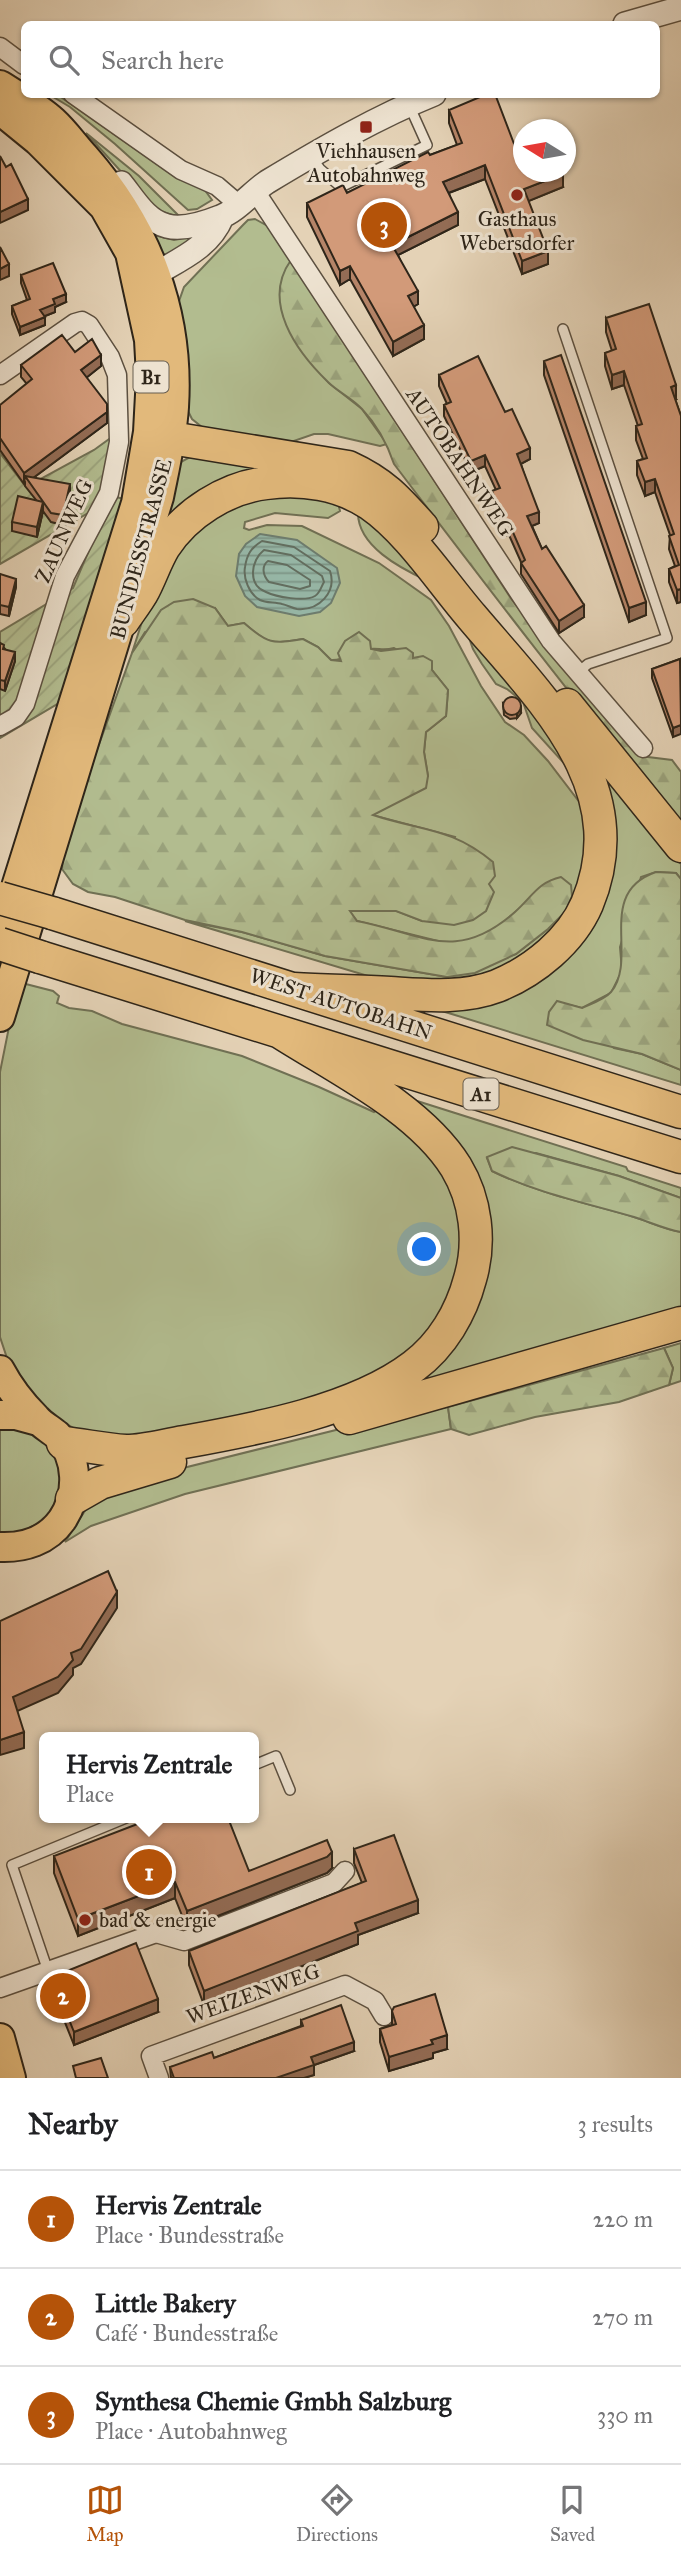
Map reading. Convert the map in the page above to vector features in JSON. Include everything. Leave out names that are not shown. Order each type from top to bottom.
[{"type":"highway","points":[[171,438],[348,467],[389,490],[427,531],[681,846]]},
{"type":"highway","points":[[123,621],[143,592],[164,548],[179,527],[197,510],[244,488],[265,483],[310,482],[333,486],[369,504],[395,526],[524,677],[581,759],[599,807],[602,839],[600,859],[582,915],[561,944],[529,968],[496,986],[463,993],[435,996],[294,989]]},
{"type":"highway","name":"WEST AUTOBAHN","points":[[0,898],[681,1112]]},
{"type":"highway","name":"WEST AUTOBAHN","points":[[0,944],[681,1157]]},
{"type":"highway","points":[[63,1443],[128,1451],[229,1433],[345,1403],[382,1386],[414,1366],[442,1339],[464,1302],[476,1260],[476,1226],[469,1198],[457,1169],[436,1140],[410,1116],[280,1032]]},
{"type":"highway","points":[[72,1499],[100,1483],[152,1466],[268,1440],[681,1323]]},
{"type":"main road","name":"BUNDESSTRASSE","points":[[0,85],[52,121],[101,175],[123,206],[157,273],[172,348],[174,404],[171,438],[159,497],[0,1017]]},
{"type":"main road","name":"BUNDESSTRASSE","points":[[0,938],[136,503],[148,432],[151,376],[149,340],[130,253],[104,207],[38,141],[1,113]]},
{"type":"main road","points":[[136,503],[154,471],[158,451],[171,438]]},
{"type":"main road","points":[[0,1370],[38,1421],[63,1443],[74,1469],[75,1484],[72,1499],[56,1528],[25,1545],[1,1548]]},
{"type":"main road","points":[[0,1415],[16,1415],[38,1421]]},
{"type":"main road","points":[[0,2038],[11,2078]]},
{"type":"street","points":[[636,21],[681,8]]},
{"type":"street","points":[[0,47],[21,63]]},
{"type":"street","name":"AUTOBAHNWEG","points":[[79,98],[181,170],[217,186],[238,204],[551,641],[643,748]]},
{"type":"street","points":[[52,121],[70,128],[100,158],[141,210],[166,226],[182,228],[238,204],[311,157],[426,98]]},
{"type":"street","points":[[130,253],[157,273],[198,249],[238,204]]},
{"type":"street","name":"ZAUNWEG","points":[[0,375],[75,323],[82,321],[89,325],[115,367],[119,431],[109,493],[65,576],[25,704],[16,717],[0,726]]},
{"type":"street","points":[[0,1988],[156,1933],[184,1941],[334,1883],[345,1871]]},
{"type":"street","name":"WEIZENWEG","points":[[159,2078],[151,2056],[345,1985],[375,2001],[384,2016]]},
{"type":"lane","points":[[311,157],[320,169],[341,187],[427,145],[409,105]]},
{"type":"lane","points":[[563,328],[667,638],[588,664],[578,673]]},
{"type":"lane","points":[[259,1763],[276,1756],[290,1790]]},
{"type":"lane","points":[[48,1971],[12,1865],[114,1823]]},
{"type":"green space","points":[[55,98],[62,98],[177,178],[204,189],[212,200],[197,209],[188,210],[70,107]]},
{"type":"green space","points":[[86,133],[139,176],[181,218],[155,209]]},
{"type":"green space","points":[[255,219],[273,229],[291,260],[300,349],[329,383],[362,409],[387,444],[380,446],[328,434],[314,434],[291,442],[207,431],[192,419],[186,407],[178,304],[184,287],[248,220]]},
{"type":"green space","points":[[154,235],[174,240],[193,235],[197,237],[168,255],[162,254]]},
{"type":"green space","points":[[291,260],[512,600],[584,692],[640,756],[672,760],[681,772],[681,830],[571,695],[394,464],[381,435],[367,415],[328,382],[304,356],[286,325],[281,309],[283,276]]},
{"type":"green space","points":[[112,437],[105,489],[95,509],[0,564],[0,453],[26,487],[94,450]]},
{"type":"green space","points":[[190,457],[284,469],[161,535],[179,463]]},
{"type":"green space","points":[[283,489],[338,503],[340,511],[328,518],[275,513],[245,522],[244,528],[249,530],[267,525],[302,526],[379,563],[431,600],[505,722],[524,735],[548,761],[590,816],[586,880],[549,940],[489,976],[421,984],[368,976],[185,921],[242,932],[325,956],[447,977],[516,954],[548,929],[521,907],[497,928],[473,940],[450,944],[357,921],[349,911],[397,911],[422,921],[455,837],[372,815],[389,806],[428,776],[424,752],[426,732],[446,716],[448,690],[432,670],[394,648],[365,650],[331,660],[318,647],[303,639],[270,641],[244,623],[228,626],[215,608],[145,632],[132,653],[156,578],[206,515]]},
{"type":"green space","points":[[112,496],[128,500],[64,700],[0,738],[0,632],[73,588]]},
{"type":"green space","points":[[358,513],[374,518],[426,580],[393,562],[373,546],[360,525]]},
{"type":"green space","points":[[193,599],[215,608],[228,626],[244,623],[271,641],[303,639],[318,647],[331,660],[341,661],[338,653],[345,641],[359,632],[370,641],[371,649],[381,651],[406,648],[413,653],[413,658],[423,656],[432,661],[432,670],[448,690],[446,716],[426,732],[426,788],[373,815],[435,831],[478,851],[493,862],[495,876],[489,884],[494,892],[486,911],[473,920],[454,925],[422,921],[396,911],[350,911],[357,921],[421,938],[457,941],[475,937],[494,928],[546,882],[561,877],[571,885],[572,896],[566,911],[516,954],[475,973],[447,977],[325,956],[242,932],[185,920],[115,897],[88,892],[73,884],[62,869],[63,854],[132,653],[161,610],[174,602]]},
{"type":"green space","points":[[458,607],[581,782],[532,728],[523,702],[496,684],[473,649]]},
{"type":"green space","points":[[592,762],[640,813],[681,864],[681,879],[676,873],[656,872],[641,877],[620,947],[622,971],[611,993],[582,1008],[557,1002],[614,1048],[642,1054],[681,1070],[681,1085],[439,1008],[589,922]]},
{"type":"green space","points":[[656,872],[676,873],[681,879],[681,1070],[642,1054],[583,1040],[547,1025],[549,1012],[557,1001],[582,1008],[611,992],[618,978],[621,962],[622,910],[627,895],[638,882]]},
{"type":"green space","points":[[18,982],[53,991],[59,996],[57,1003],[69,1008],[92,1011],[122,1024],[242,1056],[374,1112],[379,1109],[436,1153],[468,1232],[456,1292],[423,1346],[339,1397],[123,1443],[75,1429],[51,1414],[7,1358],[0,1337],[0,1072]]},
{"type":"green space","points":[[414,1100],[626,1167],[628,1171],[681,1188],[681,1198],[619,1176],[536,1153],[487,1158],[492,1171],[526,1186],[681,1232],[681,1315],[442,1381],[407,1384],[487,1245]]},
{"type":"green space","points":[[512,1147],[619,1176],[681,1198],[681,1232],[544,1192],[492,1171],[487,1157]]},
{"type":"green space","points":[[681,1343],[681,1381],[669,1385],[673,1368],[664,1348]]},
{"type":"green space","points":[[664,1348],[673,1368],[669,1385],[619,1402],[535,1417],[469,1435],[451,1429],[448,1407]]},
{"type":"green space","points":[[448,1407],[451,1429],[185,1494],[91,1526],[65,1542],[88,1506],[127,1482],[348,1427]]},
{"type":"green space","points":[[14,1428],[44,1442],[55,1457],[61,1473],[60,1488],[55,1503],[46,1516],[33,1526],[18,1532],[0,1534],[0,1429]]},
{"type":"water","points":[[260,534],[297,540],[337,568],[340,583],[331,603],[320,612],[299,616],[257,607],[245,596],[236,576],[239,554],[246,544]]},
{"type":"building","points":[[478,98],[497,98],[513,141],[513,182],[542,182],[524,189],[548,251],[522,261],[485,165],[443,182],[458,212],[392,245],[418,291],[408,296],[424,325],[393,342],[350,266],[340,271],[307,203],[343,185],[347,193],[428,152],[430,155],[462,143],[449,110]]},
{"type":"building","points":[[0,156],[6,167],[11,164],[28,199],[0,212]]},
{"type":"building","points":[[0,247],[9,264],[0,269]]},
{"type":"building","points":[[53,263],[66,294],[53,299],[55,304],[40,310],[45,317],[20,327],[12,306],[30,299],[21,275]]},
{"type":"building","points":[[649,304],[676,385],[671,387],[681,416],[681,589],[677,590],[669,569],[679,565],[669,536],[674,534],[655,479],[645,482],[637,461],[647,458],[636,426],[642,424],[624,371],[612,375],[605,353],[616,349],[606,318]]},
{"type":"building","points":[[62,335],[75,352],[92,339],[101,355],[81,370],[107,404],[107,412],[24,473],[0,438],[0,405],[32,379],[21,365]]},
{"type":"building","points":[[561,355],[646,602],[629,608],[544,361]]},
{"type":"building","points":[[478,356],[505,412],[512,409],[530,448],[517,454],[539,512],[527,516],[542,549],[546,546],[584,605],[559,621],[521,563],[525,560],[509,523],[505,525],[492,491],[500,488],[485,455],[471,461],[444,405],[451,402],[439,375]]},
{"type":"building","points":[[25,476],[70,484],[63,515],[51,513]]},
{"type":"building","points":[[18,496],[43,502],[37,527],[12,522]]},
{"type":"building","points":[[0,574],[16,579],[9,607],[0,605]]},
{"type":"building","points":[[0,643],[4,645],[3,649],[15,652],[5,681],[0,680]]},
{"type":"building","points":[[680,659],[681,725],[673,728],[652,669]]},
{"type":"building","points":[[512,697],[518,700],[521,706],[518,712],[512,715],[506,712],[503,706],[506,700]]},
{"type":"building","points":[[108,1571],[117,1592],[81,1649],[71,1653],[73,1660],[58,1677],[13,1697],[24,1732],[0,1740],[0,1621]]},
{"type":"building","points":[[140,1823],[230,1823],[249,1871],[327,1840],[332,1852],[327,1857],[187,1911],[175,1882],[78,1919],[54,1856]]},
{"type":"building","points":[[394,1835],[418,1900],[355,1923],[358,1931],[204,1991],[189,1951],[366,1881],[354,1849]]},
{"type":"building","points":[[136,1943],[158,1999],[74,2032],[52,1977]]},
{"type":"building","points":[[435,1994],[447,2035],[431,2040],[433,2044],[389,2057],[380,2029],[396,2024],[392,2011],[394,2007]]},
{"type":"building","points":[[341,2005],[354,2042],[311,2057],[314,2065],[276,2078],[174,2078],[170,2067],[212,2052],[214,2058],[303,2026],[301,2020]]},
{"type":"building","points":[[101,2058],[108,2078],[76,2078],[73,2066]]},
{"type":"place","name":"Viehhausen Autobahnweg","points":[[366,127]]},
{"type":"place","name":"Gasthaus Webersdorfer","points":[[517,195]]},
{"type":"place","name":"Synthesa Chemie Gmbh Salzburg","points":[[384,225]]},
{"type":"place","name":"Hervis Zentrale","points":[[149,1872]]},
{"type":"place","name":"bad & energie","points":[[85,1920]]},
{"type":"place","name":"Little Bakery","points":[[63,1996]]}]
